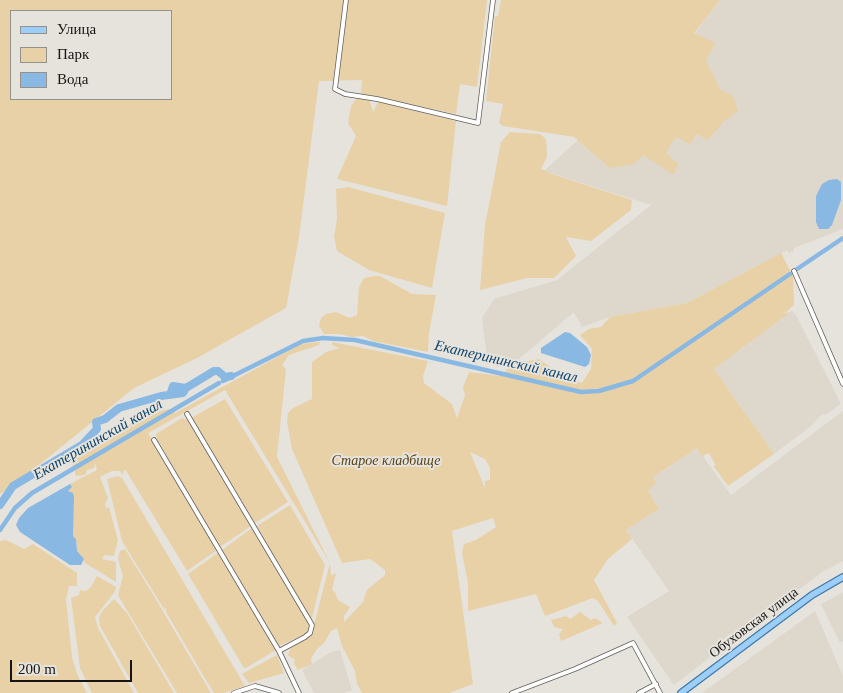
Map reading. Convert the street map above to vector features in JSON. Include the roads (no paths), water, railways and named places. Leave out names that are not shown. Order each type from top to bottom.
[{"type":"main road","name":"Обуховская улица","points":[[681,693],[812,595],[843,577]]},
{"type":"street","points":[[346,0],[335,89],[345,94],[377,99],[478,123],[493,0]]},
{"type":"street","points":[[794,271],[843,384]]},
{"type":"street","points":[[187,414],[312,625],[310,633],[279,652]]},
{"type":"street","points":[[154,440],[279,652],[299,693]]},
{"type":"street","points":[[512,693],[575,669],[633,643],[660,693]]},
{"type":"street","points":[[639,693],[656,684]]},
{"type":"street","points":[[234,693],[255,686],[264,687],[279,693]]},
{"type":"water","points":[[837,179],[841,182],[841,200],[832,225],[828,229],[819,229],[816,222],[816,196],[822,184],[829,180]]},
{"type":"water","points":[[565,332],[570,333],[587,347],[591,355],[589,364],[585,367],[541,353],[541,348]]},
{"type":"water","points":[[70,484],[72,487],[68,491],[73,493],[74,497],[73,536],[76,539],[77,551],[84,559],[81,565],[70,565],[20,532],[16,525],[19,518],[28,508]]},
{"type":"waterway","name":"Екатерининский канал","points":[[797,269],[843,238]]},
{"type":"waterway","name":"Екатерининский канал","points":[[223,381],[303,341],[323,338],[355,340],[581,392],[599,391],[633,381],[790,274]]},
{"type":"waterway","points":[[0,505],[13,486],[82,445],[97,429],[96,422],[105,419],[119,408],[161,396],[183,393],[186,388],[214,371],[218,371],[225,377],[231,376]]},
{"type":"waterway","name":"Екатерининский канал","points":[[0,530],[15,508],[32,493],[219,383]]},
{"type":"waterway","points":[[170,395],[173,386],[186,388]]},
{"type":"park label","name":"Старое кладбище","points":[[386,461]]}]
